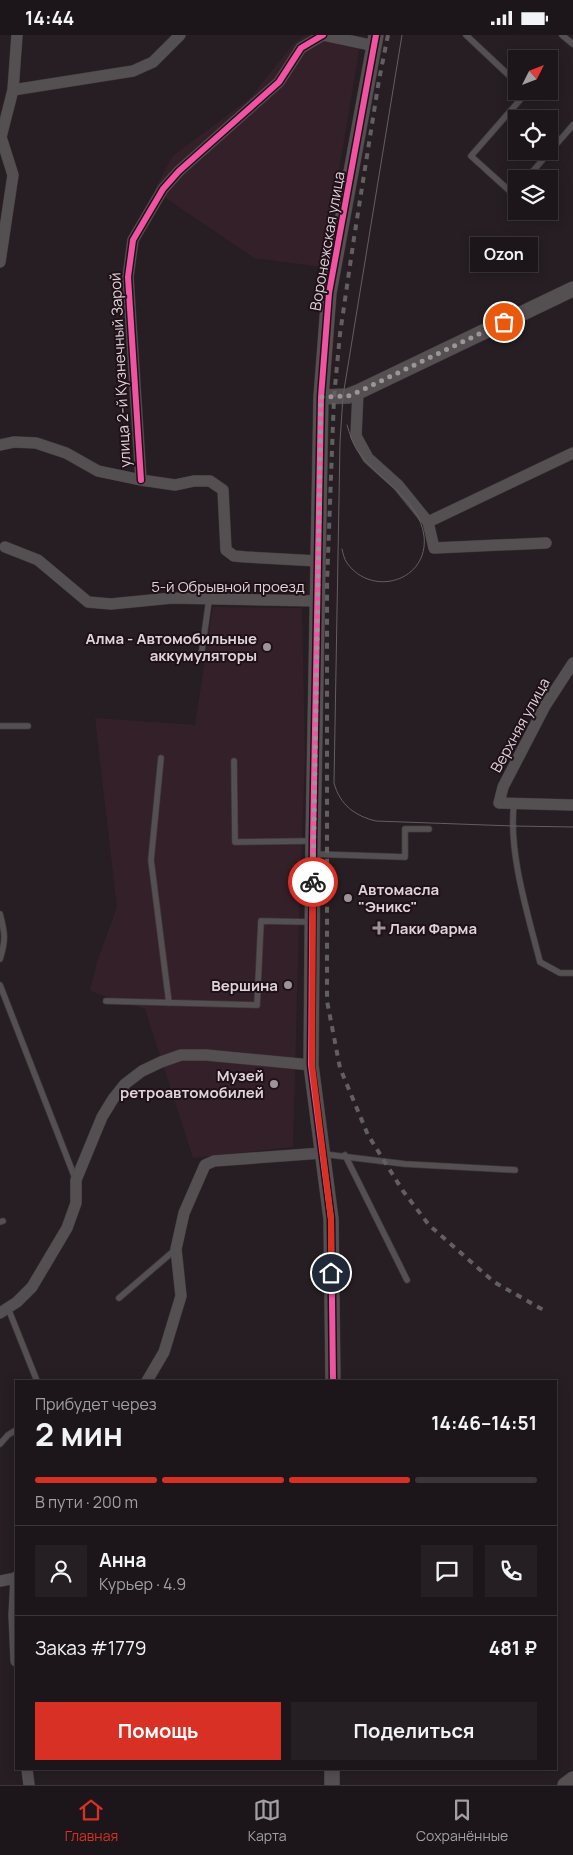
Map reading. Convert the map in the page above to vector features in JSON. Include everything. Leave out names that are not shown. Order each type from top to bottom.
[{"type":"street","points":[[0,262],[13,175],[1,137],[13,90],[17,35]]},
{"type":"street","points":[[13,90],[133,71],[153,62],[180,35]]},
{"type":"street","name":"улица 2-й Кузнечный Зарой","points":[[141,480],[128,277],[133,240],[163,189],[179,171],[279,82],[301,48],[323,35],[376,40]]},
{"type":"street","name":"Воронежская улица","points":[[333,1380],[331,1219],[312,1065],[312,921],[321,397],[329,293],[376,40]]},
{"type":"street","points":[[321,397],[348,396],[358,392],[573,289]]},
{"type":"street","points":[[358,392],[356,436],[368,459],[398,485],[428,521],[434,548],[546,543]]},
{"type":"street","name":"улица 2-й Кузнечный Зарой","points":[[0,445],[14,442],[36,443],[66,453],[98,471],[141,480],[175,485],[194,481],[210,481],[223,490],[226,550],[234,556],[318,561]]},
{"type":"street","points":[[428,521],[573,453]]},
{"type":"street","name":"5-й Обрывной проезд","points":[[5,547],[38,560],[88,602],[111,604],[172,598],[318,601]]},
{"type":"street","name":"Верхняя улица","points":[[514,804],[499,803],[503,787],[545,706],[573,663]]},
{"type":"street","points":[[514,804],[573,805]]},
{"type":"street","points":[[4,1311],[17,1302],[32,1287],[67,1228],[76,1203],[76,1180],[102,1117],[125,1084],[148,1068],[181,1055],[206,1055],[312,1065]]},
{"type":"street","points":[[148,1380],[164,1352],[181,1296],[176,1249],[184,1213],[205,1165],[214,1161],[322,1153]]},
{"type":"street","points":[[0,1581],[15,1578]]},
{"type":"street","points":[[15,1596],[15,1644]]},
{"type":"street","points":[[27,1770],[29,1785]]},
{"type":"street","points":[[332,1770],[332,1785]]},
{"type":"street","points":[[564,1785],[573,1779]]},
{"type":"lane","points":[[466,35],[508,74]]},
{"type":"lane","points":[[562,35],[573,44]]},
{"type":"lane","points":[[508,190],[471,157],[521,100]]},
{"type":"lane","points":[[534,170],[573,125]]},
{"type":"lane","points":[[201,657],[209,600]]},
{"type":"lane","points":[[0,727],[28,727]]},
{"type":"lane","points":[[161,758],[152,861],[169,1003]]},
{"type":"lane","points":[[234,761],[235,842],[313,847],[405,857],[405,829],[429,829]]},
{"type":"lane","points":[[514,804],[512,819],[515,855],[540,962],[560,973],[573,973]]},
{"type":"lane","points":[[0,914],[5,932],[5,943],[0,959]]},
{"type":"lane","points":[[106,1001],[257,1005],[261,921],[312,921]]},
{"type":"lane","points":[[0,985],[76,1180]]},
{"type":"lane","points":[[322,1153],[405,1164],[515,1170]]},
{"type":"lane","points":[[345,1155],[407,1280]]},
{"type":"lane","points":[[119,1298],[176,1249]]},
{"type":"lane","points":[[4,1311],[37,1380]]},
{"type":"lane","points":[[0,1445],[8,1435],[15,1431]]},
{"type":"shaded area","points":[[305,35],[348,35],[361,38],[323,267],[254,258],[154,190],[173,156],[250,98],[294,43]]},
{"type":"shaded area","points":[[213,607],[302,608],[305,757],[293,1147],[193,1158],[145,1009],[90,991],[97,962],[117,907],[95,718],[195,725]]},
{"type":"tram line","points":[[402,35],[343,396],[340,442],[334,783],[340,798],[349,808],[361,816],[376,821],[573,827]]},
{"type":"tram line","points":[[342,549],[346,561],[358,574],[370,580],[384,582],[408,574],[418,564],[423,552],[424,536],[414,510],[365,461],[355,447],[347,425]]},
{"type":"railway","points":[[388,35],[354,238],[340,334],[334,397],[327,583],[327,1001],[340,1068],[368,1135],[403,1191],[429,1225],[494,1282],[547,1312]]},
{"type":"cycle path","points":[[141,480],[128,277],[133,240],[163,189],[179,171],[279,82],[301,48],[323,35]]},
{"type":"cycle path","points":[[333,1380],[331,1219],[311,1065],[321,397],[329,293],[376,35]]},
{"type":"way so far","points":[[313,882],[321,397],[348,396],[358,392],[504,322]]},
{"type":"place","name":"Ozon","points":[[504,322]]},
{"type":"place","name":"Алма - Автомобильные аккумуляторы","points":[[267,647]]},
{"type":"place","name":"Автомасла \"Эникс\"","points":[[348,898]]},
{"type":"place","name":"Лаки Фарма","points":[[379,928]]},
{"type":"place","name":"Вершина","points":[[288,985]]},
{"type":"place","name":"Музей ретроавтомобилей","points":[[274,1084]]},
{"type":"route","points":[[313,882],[312,1065],[331,1219],[331,1273]]}]
